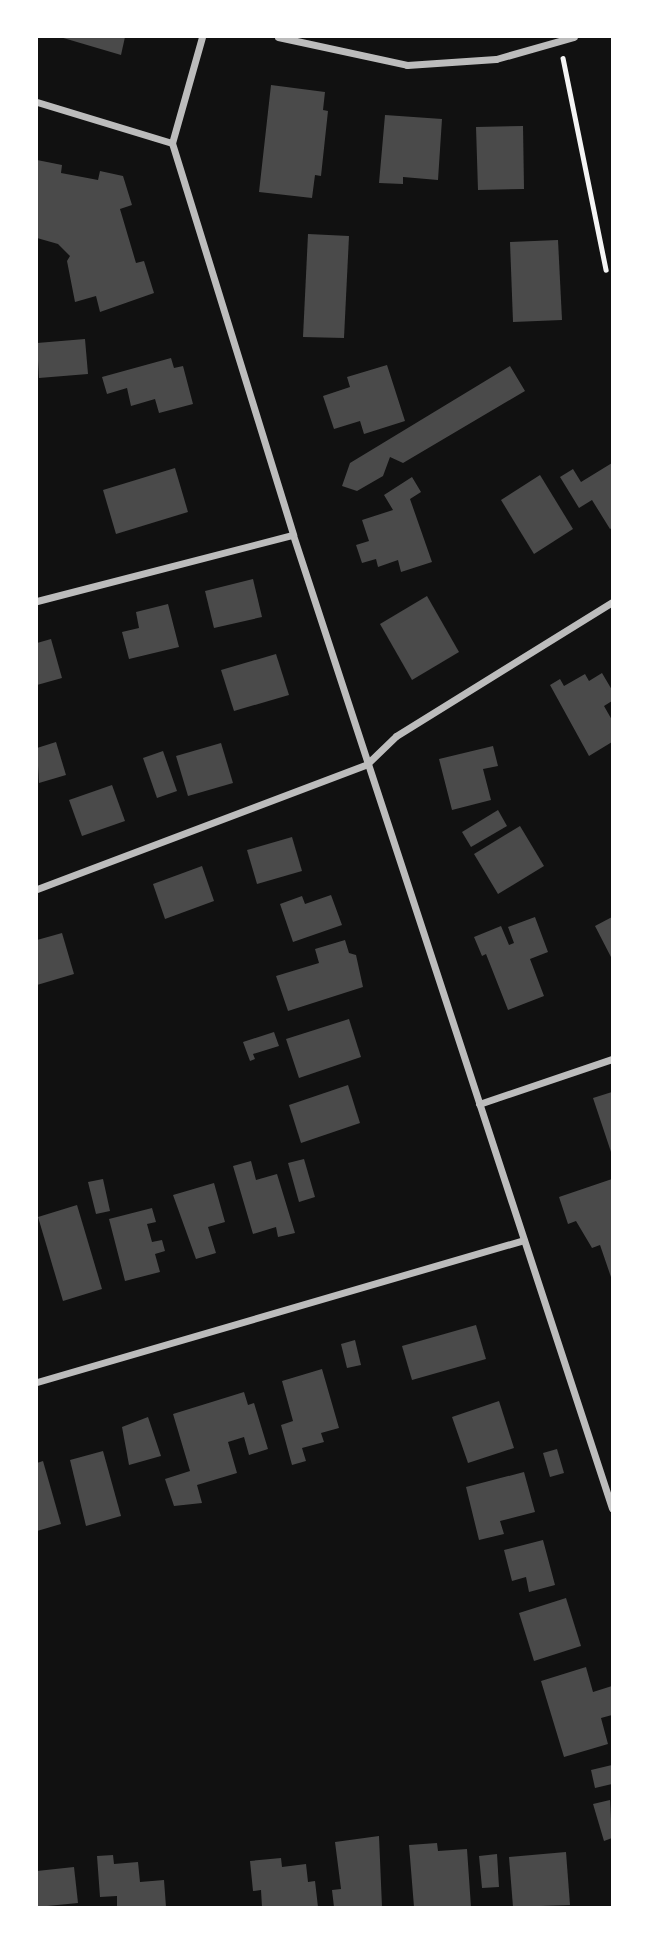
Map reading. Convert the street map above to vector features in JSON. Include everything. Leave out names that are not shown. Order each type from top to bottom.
[{"type":"street","points":[[202,37],[172,143],[293,535],[612,1508]]},
{"type":"street","points":[[278,37],[407,65],[496,60],[560,44],[574,37]]},
{"type":"street","points":[[37,102],[172,143]]},
{"type":"street","points":[[37,601],[293,535]]},
{"type":"street","points":[[37,889],[367,764],[396,736],[612,601]]},
{"type":"street","points":[[479,1104],[612,1059]]},
{"type":"street","points":[[37,1382],[524,1240]]},
{"type":"path","points":[[560,44],[606,270]]},
{"type":"building","points":[[60,37],[125,37],[121,55]]},
{"type":"building","points":[[271,85],[325,92],[323,110],[328,111],[321,176],[315,175],[312,198],[259,192]]},
{"type":"building","points":[[385,115],[442,119],[438,180],[403,177],[403,184],[379,183]]},
{"type":"building","points":[[523,126],[524,189],[478,190],[476,127]]},
{"type":"building","points":[[37,160],[62,165],[61,173],[98,180],[100,171],[123,176],[132,205],[120,209],[136,263],[144,261],[154,293],[100,312],[96,296],[75,302],[67,261],[70,256],[58,244],[37,238]]},
{"type":"building","points":[[308,234],[349,236],[344,338],[303,337]]},
{"type":"building","points":[[558,240],[562,320],[513,322],[510,242]]},
{"type":"building","points":[[85,339],[88,374],[39,378],[37,343]]},
{"type":"building","points":[[171,358],[174,368],[183,366],[193,404],[159,413],[155,399],[131,406],[127,388],[107,394],[102,377]]},
{"type":"building","points":[[387,365],[405,421],[364,434],[360,421],[334,429],[323,396],[350,387],[347,377]]},
{"type":"building","points":[[510,366],[525,391],[403,463],[390,457],[383,476],[357,491],[342,486],[350,463]]},
{"type":"building","points":[[612,463],[610,529],[592,500],[579,508],[560,477],[573,469],[581,482]]},
{"type":"building","points":[[175,468],[188,512],[116,534],[103,490]]},
{"type":"building","points":[[540,475],[573,529],[534,554],[501,500]]},
{"type":"building","points":[[412,477],[421,492],[410,499],[432,562],[401,572],[398,560],[378,567],[376,559],[362,563],[356,545],[369,541],[362,520],[393,510],[384,495]]},
{"type":"building","points":[[253,579],[262,617],[214,628],[205,591]]},
{"type":"building","points":[[427,596],[459,652],[412,680],[380,624]]},
{"type":"building","points":[[168,604],[179,647],[129,659],[122,632],[139,628],[136,612]]},
{"type":"building","points":[[51,639],[62,678],[37,685],[37,643]]},
{"type":"building","points":[[276,654],[289,695],[234,711],[221,670]]},
{"type":"building","points":[[602,673],[612,690],[612,701],[604,706],[612,720],[612,742],[589,756],[550,685],[560,679],[564,686],[585,674],[589,681]]},
{"type":"building","points":[[56,742],[66,775],[39,783],[37,748]]},
{"type":"building","points":[[221,743],[233,783],[188,796],[176,756]]},
{"type":"building","points":[[493,746],[498,766],[483,769],[491,800],[452,810],[439,759]]},
{"type":"building","points":[[163,751],[177,791],[157,798],[143,758]]},
{"type":"building","points":[[112,785],[125,821],[82,836],[69,800]]},
{"type":"building","points":[[498,810],[507,826],[471,847],[462,832]]},
{"type":"building","points":[[520,826],[544,866],[498,894],[474,854]]},
{"type":"building","points":[[292,837],[302,871],[257,884],[247,850]]},
{"type":"building","points":[[202,866],[214,901],[165,919],[153,884]]},
{"type":"building","points":[[331,895],[342,925],[293,942],[280,904],[302,896],[305,904]]},
{"type":"building","points":[[535,917],[548,952],[530,959],[544,996],[508,1010],[486,954],[482,956],[474,937],[501,926],[509,945],[514,943],[508,927]]},
{"type":"building","points":[[612,917],[612,959],[595,926]]},
{"type":"building","points":[[62,933],[74,974],[37,985],[37,940]]},
{"type":"building","points":[[345,940],[349,953],[356,955],[363,987],[288,1011],[276,976],[319,963],[315,949]]},
{"type":"building","points":[[349,1019],[361,1057],[299,1078],[286,1039]]},
{"type":"building","points":[[274,1032],[279,1046],[253,1054],[255,1059],[250,1061],[243,1042]]},
{"type":"building","points":[[348,1085],[360,1123],[301,1143],[289,1105]]},
{"type":"building","points":[[612,1092],[612,1155],[593,1098]]},
{"type":"building","points":[[304,1159],[315,1197],[299,1202],[288,1163]]},
{"type":"building","points":[[251,1161],[256,1180],[277,1174],[295,1233],[278,1237],[276,1227],[253,1234],[233,1166]]},
{"type":"building","points":[[103,1179],[110,1211],[96,1214],[88,1182]]},
{"type":"building","points":[[612,1179],[612,1280],[600,1245],[592,1248],[576,1221],[568,1224],[559,1197]]},
{"type":"building","points":[[214,1183],[225,1222],[208,1227],[216,1253],[196,1259],[173,1195]]},
{"type":"building","points":[[77,1205],[102,1289],[63,1301],[38,1217]]},
{"type":"building","points":[[152,1208],[156,1222],[147,1224],[152,1242],[162,1240],[165,1251],[155,1254],[160,1272],[125,1281],[109,1219]]},
{"type":"building","points":[[476,1325],[486,1359],[412,1380],[402,1346]]},
{"type":"building","points":[[355,1340],[361,1365],[347,1368],[341,1344]]},
{"type":"building","points":[[322,1369],[339,1428],[321,1433],[324,1442],[302,1448],[306,1461],[292,1465],[281,1425],[293,1421],[282,1381]]},
{"type":"building","points":[[244,1392],[248,1405],[254,1403],[268,1449],[249,1455],[244,1437],[228,1442],[237,1473],[197,1485],[202,1503],[174,1506],[165,1479],[190,1471],[173,1414]]},
{"type":"building","points":[[499,1401],[514,1448],[468,1463],[452,1417]]},
{"type":"building","points":[[148,1417],[161,1456],[129,1465],[122,1427]]},
{"type":"building","points":[[557,1449],[564,1473],[550,1477],[543,1453]]},
{"type":"building","points":[[103,1451],[121,1516],[86,1526],[70,1460]]},
{"type":"building","points":[[43,1461],[61,1524],[37,1531],[37,1463]]},
{"type":"building","points":[[524,1472],[535,1512],[500,1521],[504,1534],[479,1540],[466,1487]]},
{"type":"building","points":[[543,1540],[555,1585],[529,1592],[526,1577],[512,1581],[504,1550]]},
{"type":"building","points":[[566,1598],[581,1646],[534,1661],[519,1613]]},
{"type":"building","points":[[586,1667],[593,1692],[612,1686],[612,1715],[601,1718],[608,1744],[564,1757],[541,1681]]},
{"type":"building","points":[[612,1765],[612,1784],[595,1788],[591,1770]]},
{"type":"building","points":[[610,1800],[612,1838],[604,1841],[593,1804]]},
{"type":"building","points":[[379,1836],[382,1907],[334,1907],[332,1890],[341,1889],[335,1842]]},
{"type":"building","points":[[437,1843],[438,1851],[467,1849],[471,1907],[414,1907],[409,1845]]},
{"type":"building","points":[[566,1852],[570,1905],[513,1907],[509,1857]]},
{"type":"building","points":[[497,1854],[499,1887],[482,1888],[479,1856]]},
{"type":"building","points":[[113,1855],[114,1864],[138,1862],[140,1882],[164,1880],[166,1907],[117,1907],[117,1896],[100,1897],[97,1856]]},
{"type":"building","points":[[281,1858],[282,1867],[306,1864],[308,1882],[315,1881],[318,1907],[262,1907],[261,1890],[253,1891],[250,1861]]},
{"type":"building","points":[[74,1867],[78,1903],[37,1907],[37,1871]]}]
